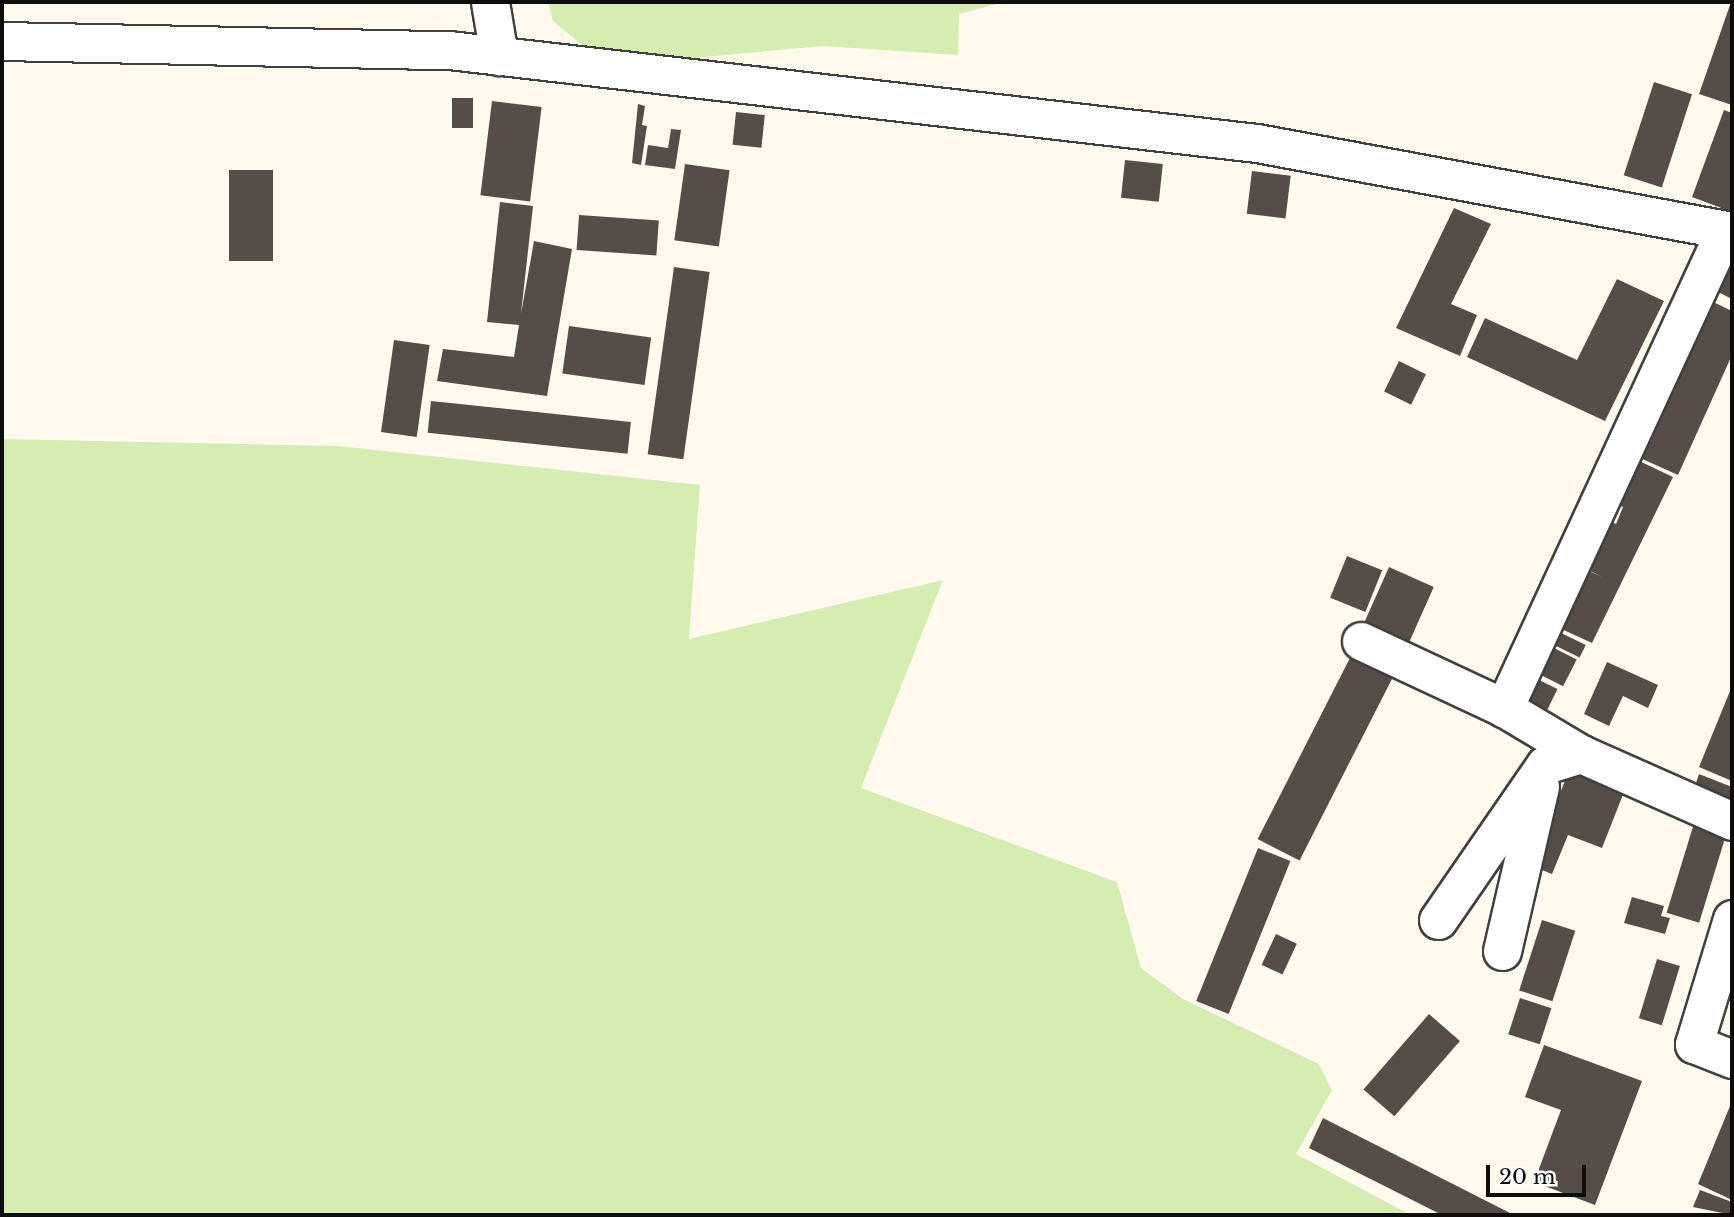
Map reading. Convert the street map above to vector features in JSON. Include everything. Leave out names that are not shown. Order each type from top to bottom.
[{"type":"street","points":[[490,2],[499,56]]},
{"type":"street","points":[[2,41],[499,56],[1257,143],[1729,231],[1504,708]]},
{"type":"street","points":[[1362,641],[1504,708],[1580,754],[1732,821]]},
{"type":"street","points":[[1438,920],[1545,765],[1580,754]]},
{"type":"street","points":[[1502,951],[1545,765]]},
{"type":"street","points":[[1732,919],[1694,1044],[1732,1059]]},
{"type":"green space","points":[[548,2],[1005,2],[959,14],[958,55],[823,46],[682,59],[589,51],[553,21]]},
{"type":"green space","points":[[2,439],[338,446],[700,485],[689,639],[943,580],[861,788],[1117,882],[1141,968],[1183,999],[1319,1064],[1332,1090],[1296,1154],[1411,1215],[2,1215]]},
{"type":"building","points":[[1732,2],[1732,105],[1699,94]]},
{"type":"building","points":[[1654,82],[1692,94],[1662,188],[1624,175]]},
{"type":"building","points":[[452,98],[473,98],[473,128],[452,128]]},
{"type":"building","points":[[492,101],[542,107],[530,201],[480,195]]},
{"type":"building","points":[[638,104],[645,106],[642,125],[647,126],[641,165],[632,163]]},
{"type":"building","points":[[1724,110],[1732,113],[1732,212],[1692,197]]},
{"type":"building","points":[[736,112],[765,115],[761,148],[733,145]]},
{"type":"building","points":[[671,129],[681,130],[675,169],[645,165],[648,145],[668,148]]},
{"type":"building","points":[[1125,160],[1163,164],[1159,202],[1121,198]]},
{"type":"building","points":[[685,164],[730,170],[719,247],[674,240]]},
{"type":"building","points":[[229,170],[273,170],[273,261],[229,261]]},
{"type":"building","points":[[1252,171],[1291,176],[1285,218],[1247,214]]},
{"type":"building","points":[[500,202],[533,206],[521,314],[534,241],[572,249],[547,396],[437,381],[443,349],[514,357],[519,325],[487,322]]},
{"type":"building","points":[[1454,208],[1491,224],[1451,304],[1477,315],[1460,356],[1396,328]]},
{"type":"building","points":[[579,215],[659,221],[656,255],[577,250]]},
{"type":"building","points":[[1732,258],[1732,299],[1716,291]]},
{"type":"building","points":[[674,267],[710,272],[683,459],[648,454]]},
{"type":"building","points":[[1617,279],[1664,301],[1605,421],[1467,357],[1485,318],[1577,360]]},
{"type":"building","points":[[1709,300],[1732,311],[1732,355],[1678,475],[1638,457]]},
{"type":"building","points":[[569,326],[651,338],[645,385],[562,374]]},
{"type":"building","points":[[394,340],[430,345],[417,437],[381,432]]},
{"type":"building","points":[[1399,361],[1426,374],[1411,405],[1384,392]]},
{"type":"building","points":[[431,401],[631,422],[628,454],[428,433]]},
{"type":"building","points":[[1635,459],[1673,477],[1592,643],[1557,627],[1583,568],[1602,577],[1583,567],[1606,519],[1616,524],[1623,507],[1614,503]]},
{"type":"building","points":[[1347,556],[1382,570],[1365,612],[1330,598]]},
{"type":"building","points":[[1389,567],[1434,587],[1409,642],[1365,622]]},
{"type":"building","points":[[1557,631],[1586,645],[1580,658],[1551,644]]},
{"type":"building","points":[[1550,646],[1577,660],[1563,686],[1536,673]]},
{"type":"building","points":[[1353,652],[1395,673],[1300,860],[1258,839]]},
{"type":"building","points":[[1607,662],[1658,685],[1648,708],[1623,696],[1609,726],[1584,714]]},
{"type":"building","points":[[1535,678],[1557,689],[1546,713],[1523,702]]},
{"type":"building","points":[[1730,691],[1732,692],[1732,781],[1699,767]]},
{"type":"building","points":[[1569,770],[1624,792],[1602,848],[1568,835],[1552,874],[1532,866]]},
{"type":"building","points":[[1699,774],[1732,787],[1732,807],[1693,792]]},
{"type":"building","points":[[1695,820],[1728,830],[1699,923],[1667,913]]},
{"type":"building","points":[[1258,848],[1290,861],[1229,1014],[1196,1001]]},
{"type":"building","points":[[1632,897],[1664,906],[1661,916],[1670,918],[1665,934],[1624,923]]},
{"type":"building","points":[[1542,920],[1575,931],[1552,1001],[1519,990]]},
{"type":"building","points":[[1276,934],[1297,944],[1282,975],[1262,965]]},
{"type":"building","points":[[1657,959],[1680,966],[1662,1025],[1639,1018]]},
{"type":"building","points":[[1520,998],[1551,1008],[1540,1044],[1508,1034]]},
{"type":"building","points":[[1429,1014],[1460,1041],[1394,1116],[1363,1089]]},
{"type":"building","points":[[1544,1045],[1642,1081],[1595,1205],[1534,1182],[1561,1110],[1525,1097]]},
{"type":"building","points":[[1732,1101],[1732,1200],[1698,1184]]},
{"type":"building","points":[[1323,1118],[1514,1215],[1442,1215],[1309,1148]]},
{"type":"building","points":[[1700,1190],[1732,1202],[1732,1215],[1693,1207]]}]
